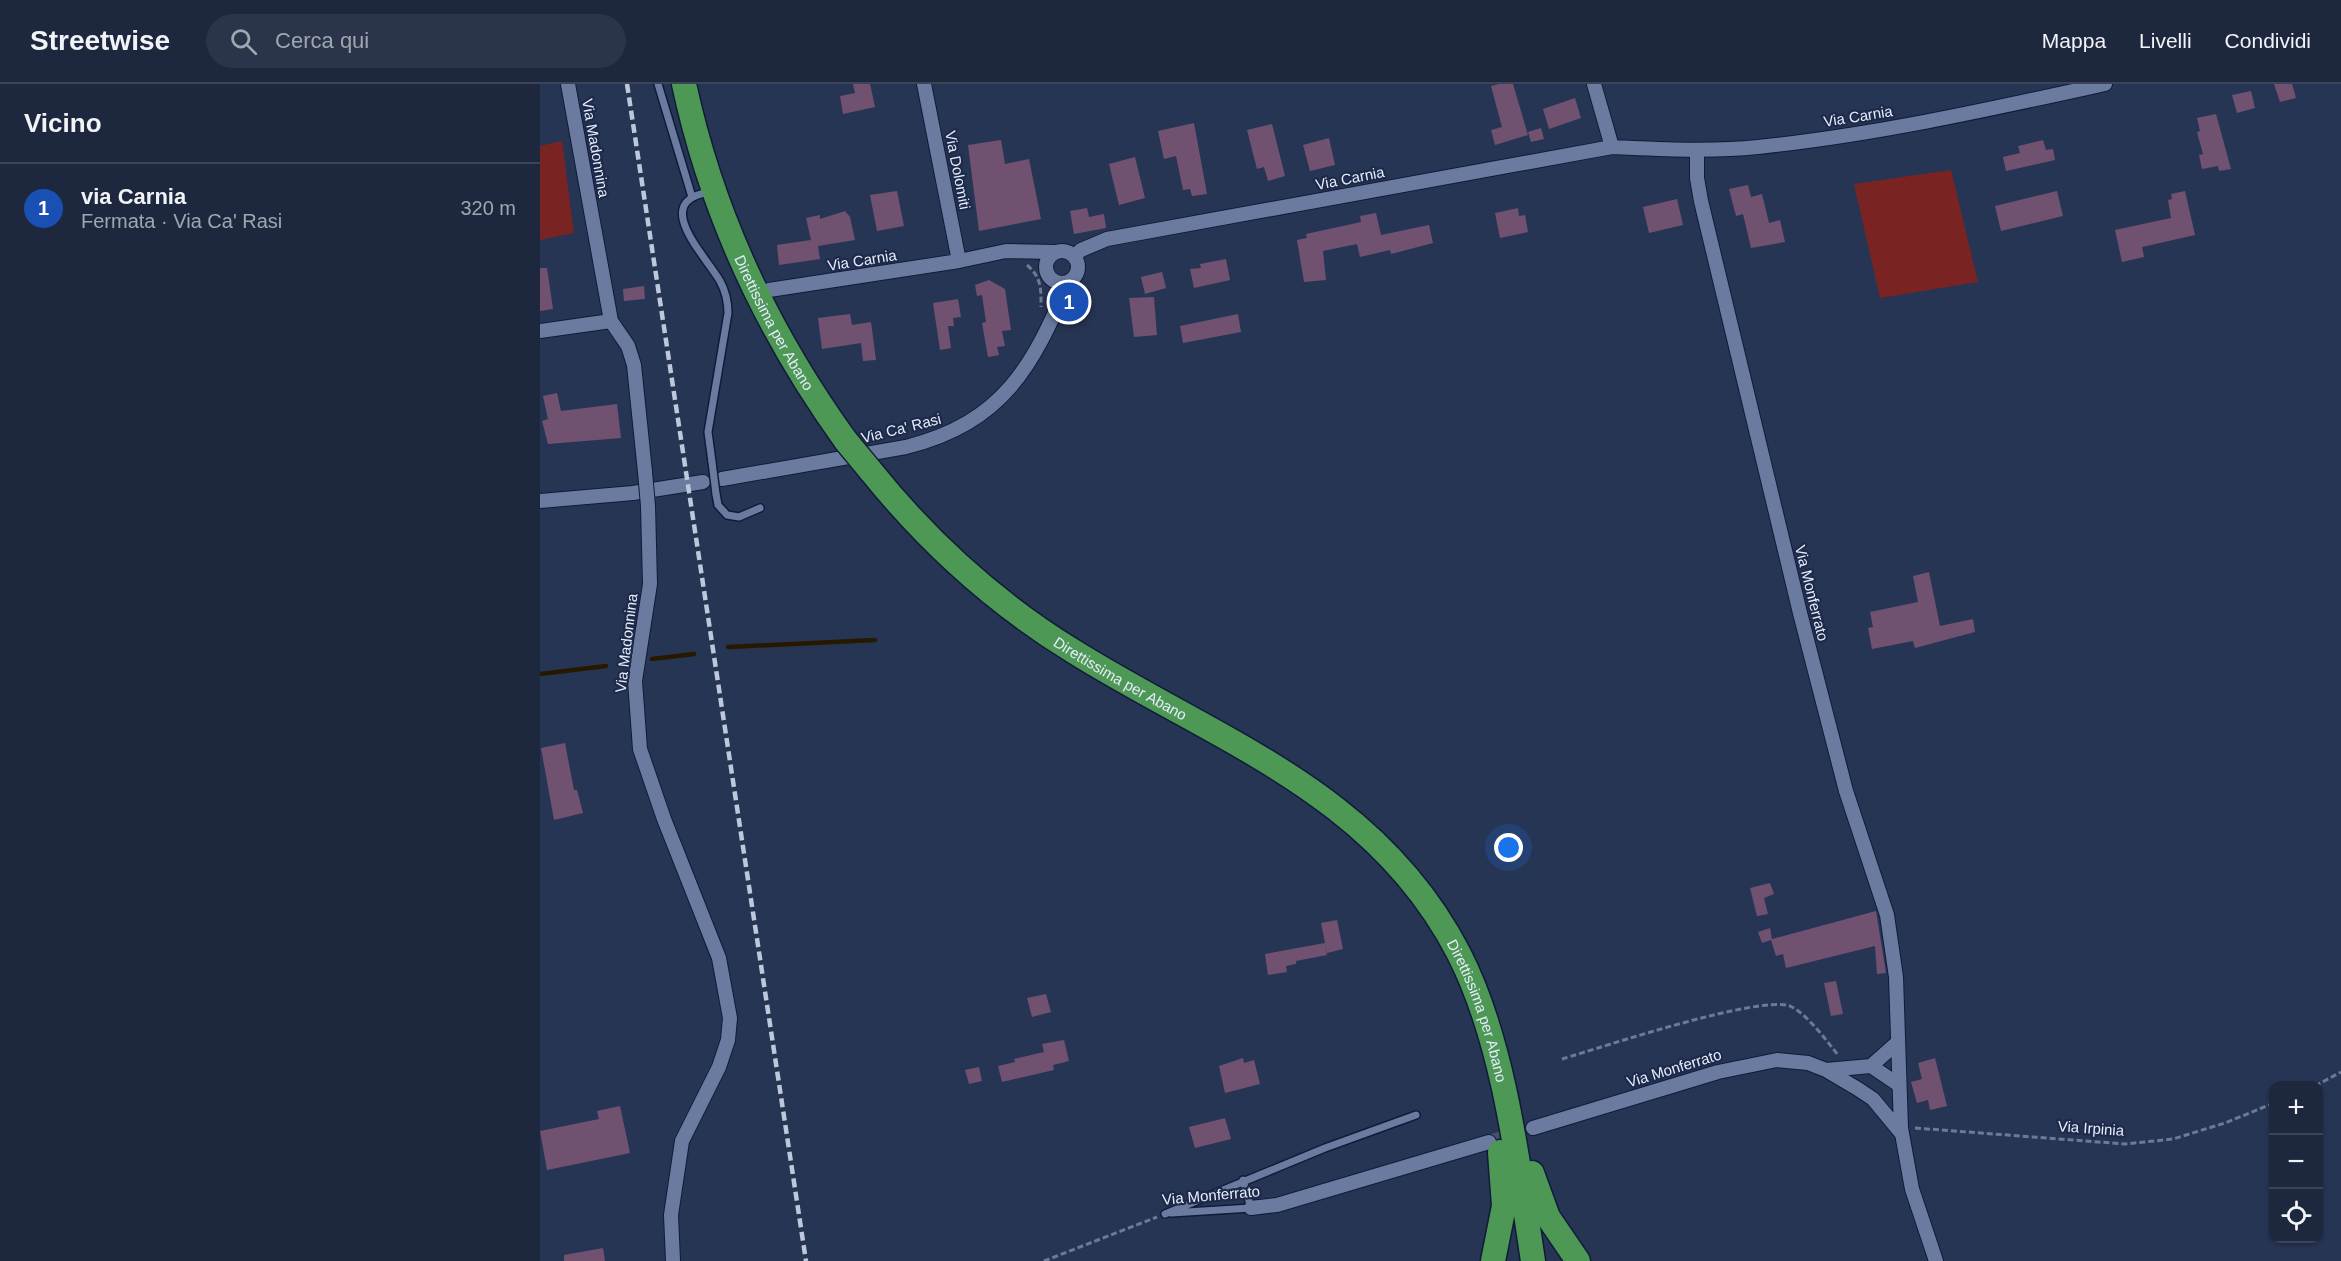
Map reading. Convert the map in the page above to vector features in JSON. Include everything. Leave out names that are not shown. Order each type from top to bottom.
[{"type":"highway","name":"Direttissima per Abano","points":[[684,84],[703,195],[799,373],[846,441],[893,498],[960,567],[1034,626],[1134,688],[1276,766],[1329,801],[1357,825],[1406,875],[1446,932],[1469,976],[1493,1042],[1533,1261]]},
{"type":"highway","points":[[1493,1042],[1494,1109],[1504,1179],[1504,1206],[1493,1261]]},
{"type":"highway","points":[[1493,1042],[1514,1098],[1540,1201],[1558,1233],[1578,1261]]},
{"type":"street","name":"Via Madonnina","points":[[568,84],[611,321],[628,346],[634,365],[648,506],[650,585],[635,681],[640,749],[664,819],[718,958],[730,1018],[728,1040],[719,1067],[682,1141],[671,1215],[674,1261]]},
{"type":"street","name":"Via Dolomiti","points":[[924,84],[959,261]]},
{"type":"street","points":[[1594,84],[1612,147]]},
{"type":"street","name":"Via Carnia","points":[[1076,262],[1095,243],[1612,147],[1697,150],[1757,147],[1836,137],[1981,111],[2105,84]]},
{"type":"street","name":"Via Monferrato","points":[[1697,150],[1697,178],[1701,201],[1800,613],[1854,821],[1887,915],[1896,976],[1902,1132],[1912,1189],[1936,1261]]},
{"type":"street","name":"Via Carnia","points":[[769,290],[959,261],[1006,251],[1055,252]]},
{"type":"street","points":[[1046,266],[1055,252],[1066,251],[1076,262],[1069,282],[1053,280]]},
{"type":"street","points":[[1031,253],[1046,266],[1060,301]]},
{"type":"street","name":"Via Ca' Rasi","points":[[722,479],[906,447],[953,432],[988,409],[1029,364],[1044,339],[1069,282]]},
{"type":"street","points":[[540,331],[611,321]]},
{"type":"street","points":[[540,501],[633,494],[703,482]]},
{"type":"street","points":[[1873,1100],[1883,1102],[1899,1090],[1871,1066],[1898,1042]]},
{"type":"street","name":"Via Monferrato","points":[[1533,1128],[1746,1065],[1777,1060],[1808,1063],[1826,1070],[1873,1100],[1902,1132]]},
{"type":"street","name":"Via Monferrato","points":[[1826,1070],[1871,1066]]},
{"type":"street","name":"Via Monferrato","points":[[1251,1208],[1277,1205],[1489,1142]]},
{"type":"lane","points":[[658,84],[703,195],[684,205],[681,215],[694,244],[720,281],[728,298],[728,313],[708,432],[718,505],[727,515],[739,517],[760,508]]},
{"type":"lane","name":"Via Monferrato","points":[[1165,1214],[1243,1180],[1416,1115]]},
{"type":"lane","points":[[1243,1180],[1251,1208]]},
{"type":"lane","name":"Via Monferrato","points":[[1165,1214],[1251,1208]]},
{"type":"path","points":[[1019,262],[1037,273],[1041,282],[1040,316]]},
{"type":"path","points":[[1562,1059],[1737,1010],[1771,1003],[1791,1007],[1815,1027],[1849,1068]]},
{"type":"path","points":[[2323,1082],[2341,1072]]},
{"type":"path","name":"Via Irpinia","points":[[1902,1132],[1921,1128],[2125,1144],[2173,1139],[2225,1123],[2269,1105]]},
{"type":"path","name":"Via Monferrato","points":[[1044,1261],[1165,1214]]},
{"type":"shaded area","points":[[562,141],[574,233],[540,240],[540,146]]},
{"type":"shaded area","points":[[1951,170],[1978,282],[1880,298],[1854,184]]},
{"type":"building","points":[[853,84],[870,84],[875,107],[843,114],[840,96],[855,93]]},
{"type":"building","points":[[1513,84],[1528,135],[1495,145],[1491,130],[1502,127],[1491,86]]},
{"type":"building","points":[[2274,84],[2292,84],[2296,98],[2280,102]]},
{"type":"building","points":[[2251,91],[2255,108],[2237,113],[2232,95]]},
{"type":"building","points":[[1575,98],[1581,118],[1549,129],[1543,109]]},
{"type":"building","points":[[2216,114],[2231,169],[2219,171],[2218,166],[2202,169],[2199,155],[2203,154],[2197,132],[2200,131],[2197,118]]},
{"type":"building","points":[[1194,123],[1207,194],[1192,196],[1190,189],[1183,190],[1176,156],[1164,159],[1158,131]]},
{"type":"building","points":[[1272,124],[1285,176],[1268,181],[1264,167],[1257,169],[1247,130]]},
{"type":"building","points":[[1541,128],[1544,139],[1531,142],[1528,132]]},
{"type":"building","points":[[1329,138],[1335,165],[1310,171],[1303,145]]},
{"type":"building","points":[[1001,140],[1005,164],[1029,159],[1041,219],[979,231],[968,145]]},
{"type":"building","points":[[2043,140],[2046,150],[2053,149],[2055,160],[2006,171],[2003,157],[2020,153],[2018,146]]},
{"type":"building","points":[[1135,157],[1145,198],[1119,205],[1109,164]]},
{"type":"building","points":[[1748,185],[1751,197],[1762,194],[1769,223],[1780,220],[1785,242],[1751,248],[1743,214],[1736,216],[1729,189]]},
{"type":"building","points":[[897,191],[904,226],[877,231],[870,195]]},
{"type":"building","points":[[2057,191],[2063,216],[2001,231],[1995,206]]},
{"type":"building","points":[[2185,191],[2195,235],[2142,247],[2144,257],[2122,262],[2115,230],[2171,218],[2168,200],[2172,199],[2171,194]]},
{"type":"building","points":[[1677,199],[1683,225],[1649,233],[1643,207]]},
{"type":"building","points":[[1087,208],[1089,217],[1104,214],[1106,228],[1074,234],[1070,211]]},
{"type":"building","points":[[1518,208],[1519,216],[1525,215],[1528,232],[1500,238],[1495,213]]},
{"type":"building","points":[[845,211],[850,217],[855,240],[818,246],[820,259],[779,265],[777,245],[811,240],[806,218],[820,215],[820,219]]},
{"type":"building","points":[[1376,213],[1381,235],[1429,225],[1433,243],[1391,254],[1390,250],[1360,257],[1357,244],[1323,251],[1326,280],[1304,282],[1297,240],[1307,238],[1306,234],[1361,222],[1360,216]]},
{"type":"building","points":[[1226,259],[1230,280],[1194,288],[1190,269],[1201,268],[1200,264]]},
{"type":"building","points":[[540,268],[547,268],[553,309],[540,311]]},
{"type":"building","points":[[1162,272],[1166,288],[1145,294],[1141,277]]},
{"type":"building","points":[[989,280],[1005,289],[1011,330],[1002,331],[1005,346],[997,347],[999,355],[988,357],[982,323],[986,322],[982,295],[977,296],[975,285]]},
{"type":"building","points":[[644,286],[645,299],[624,301],[623,289]]},
{"type":"building","points":[[1154,297],[1157,335],[1134,337],[1129,298]]},
{"type":"building","points":[[958,299],[961,317],[953,318],[954,326],[948,326],[951,348],[940,350],[933,303]]},
{"type":"building","points":[[850,314],[852,325],[871,322],[876,360],[863,361],[861,343],[822,349],[818,318]]},
{"type":"building","points":[[1238,314],[1241,332],[1183,343],[1180,326]]},
{"type":"building","points":[[557,393],[561,411],[617,404],[621,438],[548,444],[542,421],[548,419],[543,396]]},
{"type":"building","points":[[1929,572],[1940,626],[1973,619],[1975,632],[1915,648],[1913,641],[1872,649],[1868,628],[1873,627],[1870,612],[1918,602],[1913,576]]},
{"type":"building","points":[[565,743],[574,790],[577,790],[583,813],[554,820],[541,748]]},
{"type":"building","points":[[1770,883],[1774,894],[1764,898],[1768,914],[1757,916],[1750,888]]},
{"type":"building","points":[[1876,911],[1886,973],[1877,974],[1875,946],[1786,968],[1783,954],[1776,956],[1771,940],[1762,943],[1758,932],[1770,928],[1772,939]]},
{"type":"building","points":[[1337,920],[1343,949],[1327,953],[1321,923]]},
{"type":"building","points":[[1325,943],[1327,955],[1296,961],[1296,964],[1286,966],[1287,972],[1268,975],[1265,954]]},
{"type":"building","points":[[1836,981],[1843,1014],[1831,1016],[1824,983]]},
{"type":"building","points":[[1046,994],[1051,1012],[1032,1017],[1027,998]]},
{"type":"building","points":[[1064,1040],[1069,1061],[1053,1065],[1054,1070],[1002,1082],[998,1066],[1015,1062],[1014,1059],[1044,1052],[1042,1044]]},
{"type":"building","points":[[1243,1058],[1244,1063],[1254,1060],[1260,1084],[1225,1093],[1219,1066]]},
{"type":"building","points":[[1935,1058],[1947,1106],[1930,1110],[1928,1100],[1917,1103],[1911,1082],[1922,1079],[1918,1063]]},
{"type":"building","points":[[979,1067],[982,1081],[969,1084],[965,1070]]},
{"type":"building","points":[[620,1106],[630,1153],[547,1170],[540,1131],[599,1119],[597,1111]]},
{"type":"building","points":[[1225,1118],[1231,1139],[1195,1148],[1189,1127]]},
{"type":"building","points":[[603,1248],[605,1261],[564,1261],[564,1255]]},
{"type":"waterway","points":[[728,647],[875,640]]},
{"type":"waterway","points":[[652,659],[694,654]]},
{"type":"waterway","points":[[540,674],[606,666]]},
{"type":"tunnel","points":[[1489,1142],[1519,1133]]},
{"type":"railway","points":[[627,84],[806,1261]]},
{"type":"place","name":"via Carnia","points":[[1069,302]]}]
